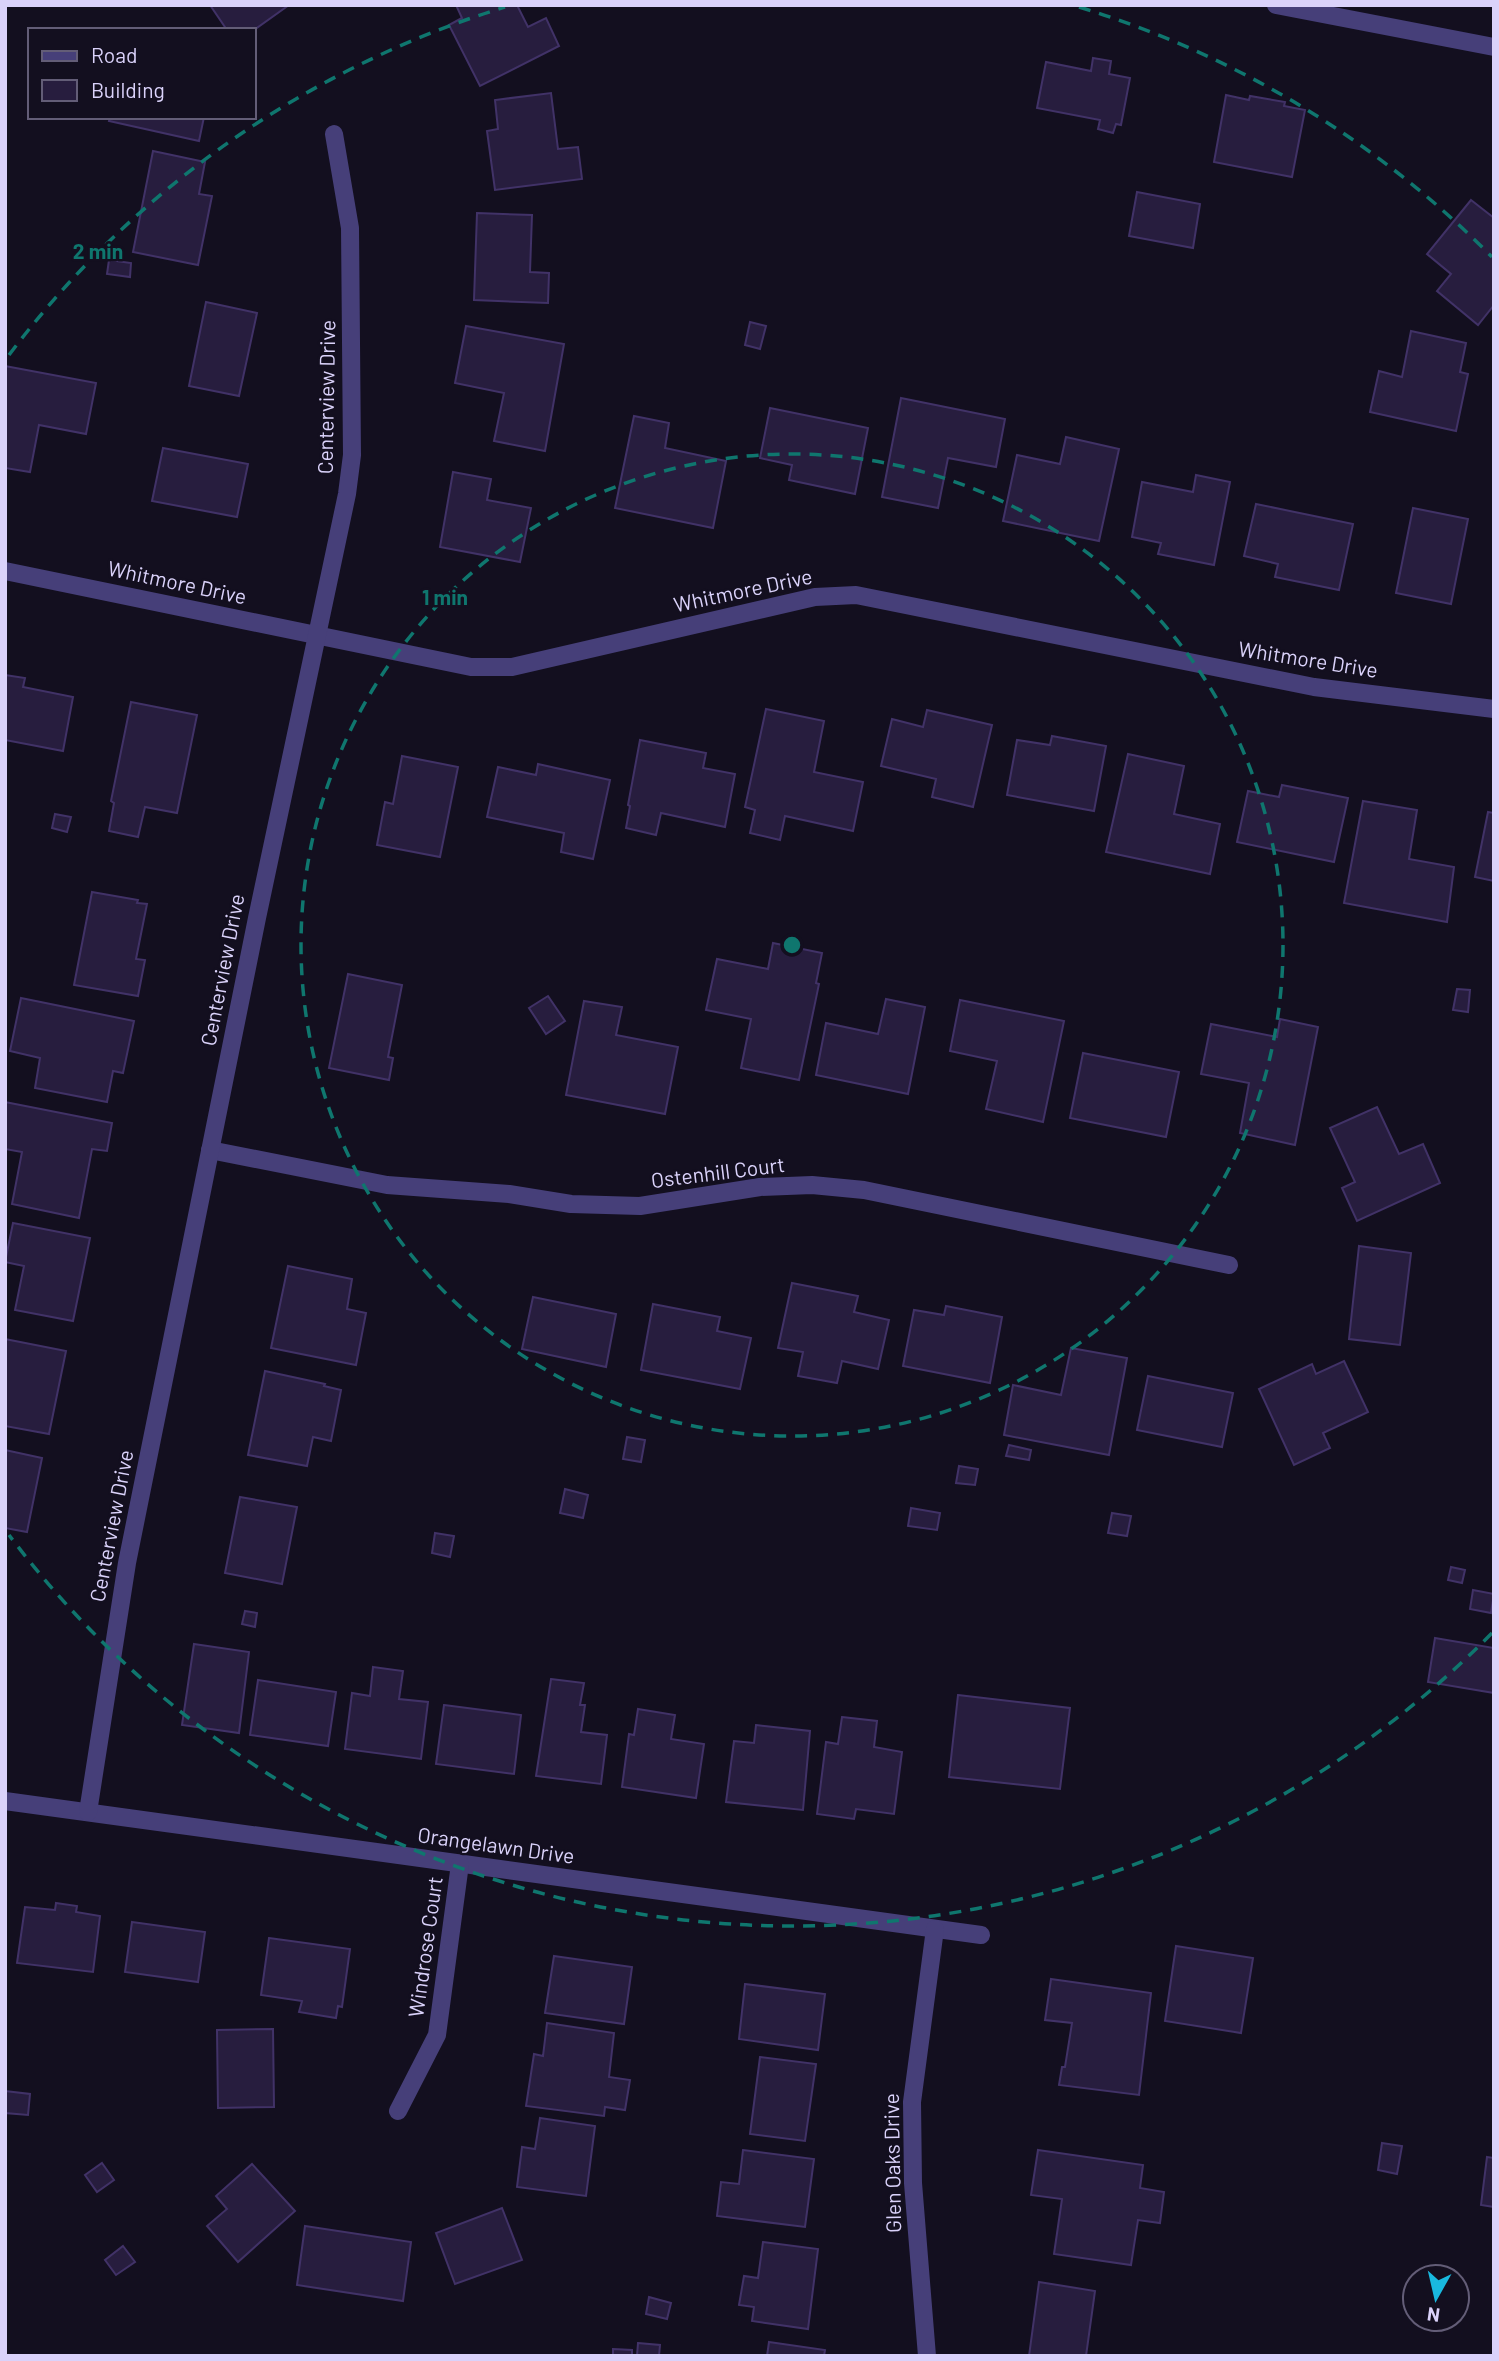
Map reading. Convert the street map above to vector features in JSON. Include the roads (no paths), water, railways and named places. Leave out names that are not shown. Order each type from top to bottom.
[{"type":"street","points":[[1276,5],[1494,47]]},
{"type":"street","name":"Centerview Drive","points":[[88,1812],[127,1563],[257,918],[347,494],[352,455],[350,228],[334,134]]},
{"type":"street","name":"Whitmore Drive","points":[[5,571],[471,667],[512,667],[815,597],[856,595],[1314,687],[1494,709]]},
{"type":"street","name":"Ostenhill Court","points":[[210,1150],[387,1185],[509,1194],[571,1204],[640,1206],[760,1187],[812,1185],[864,1190],[1229,1265]]},
{"type":"street","name":"Orangelawn Drive","points":[[5,1801],[981,1935]]},
{"type":"street","name":"Windrose Court","points":[[398,2111],[437,2035],[460,1864]]},
{"type":"street","name":"Glen Oaks Drive","points":[[927,2356],[912,2183],[912,2102],[935,1929]]}]
